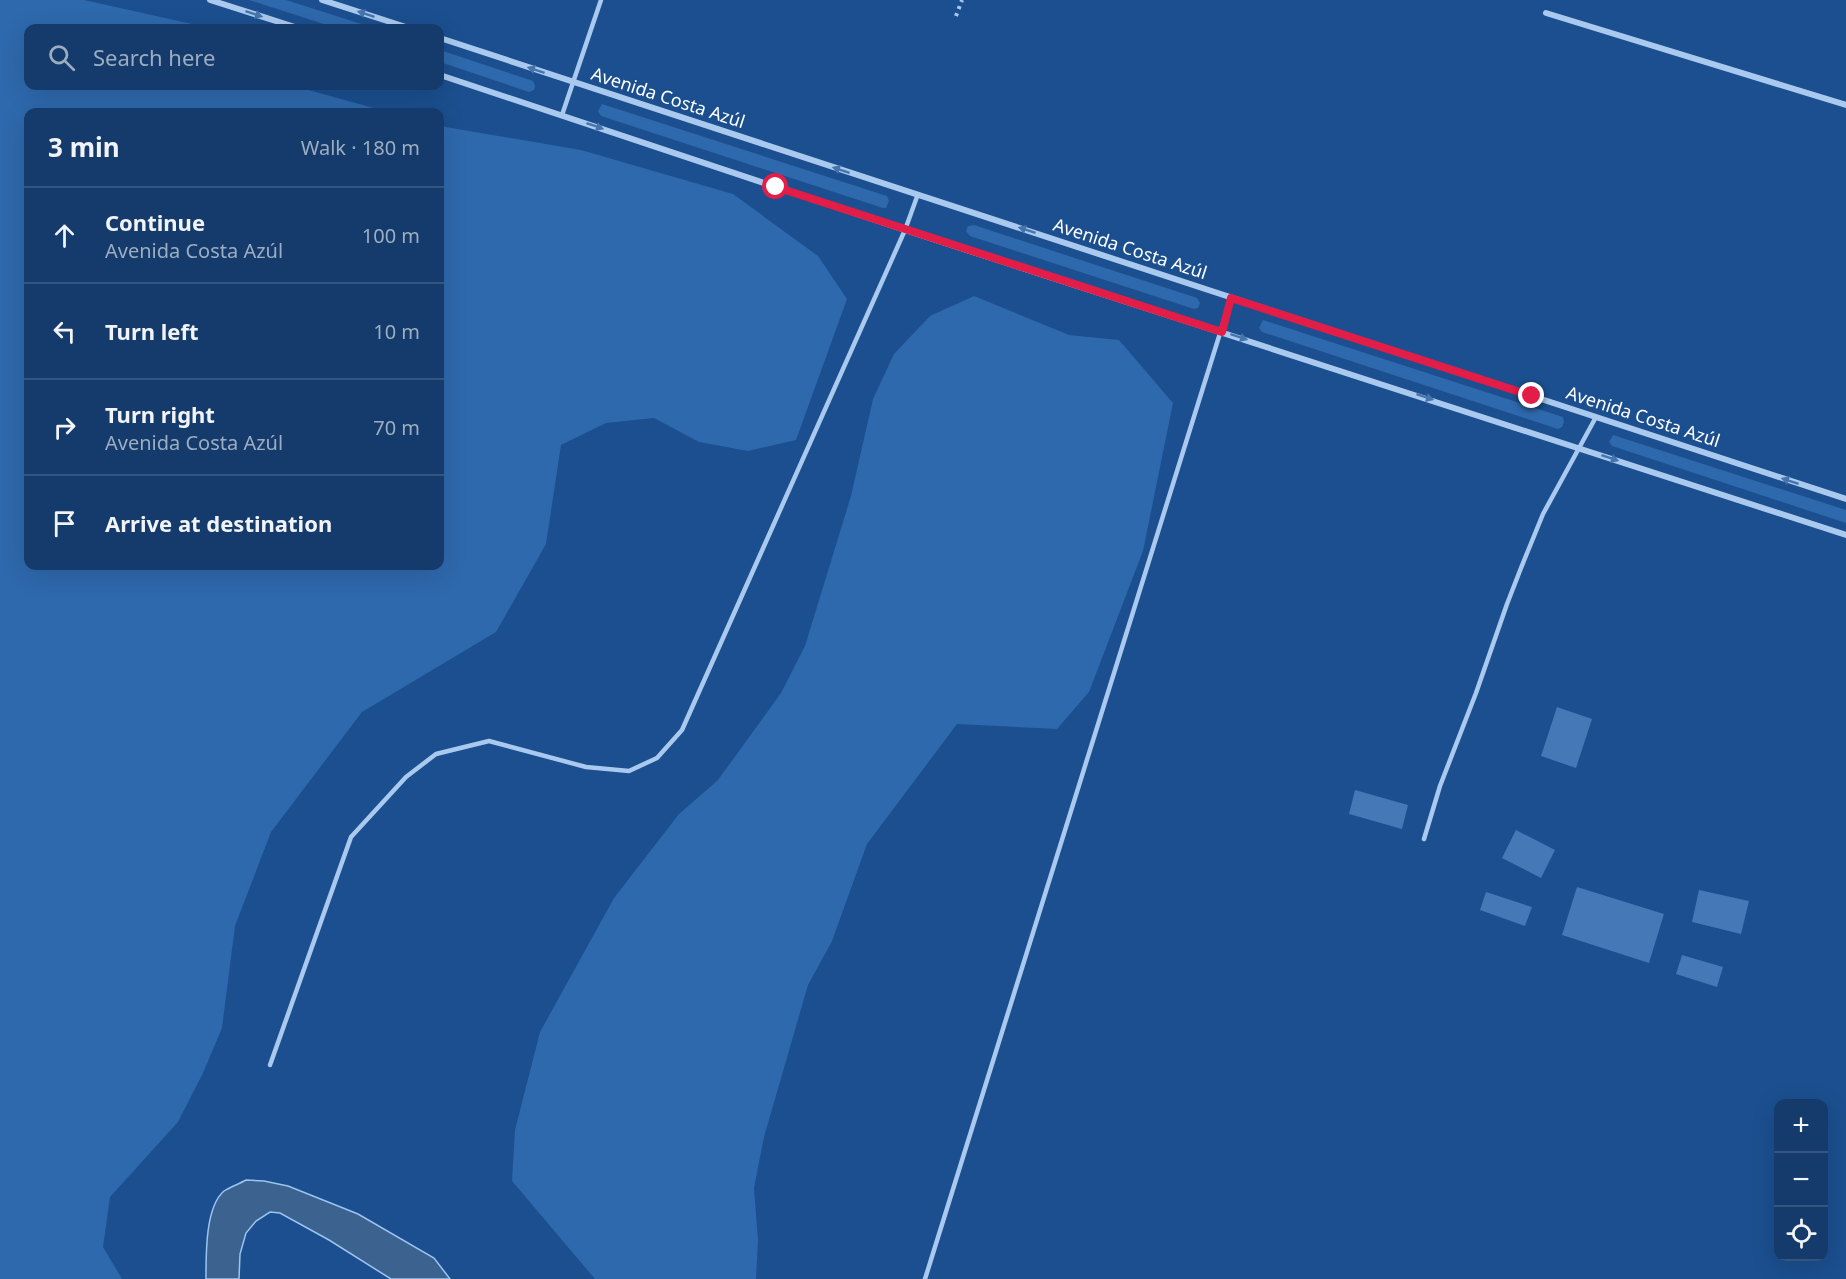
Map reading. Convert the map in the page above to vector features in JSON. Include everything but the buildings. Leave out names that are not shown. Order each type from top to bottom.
[{"type":"street","points":[[210,0],[285,24]]},
{"type":"street","points":[[322,0],[397,24]]},
{"type":"street","points":[[1546,13],[1846,105]]},
{"type":"street","name":"Avenida Costa Azúl","points":[[444,39],[1846,499]]},
{"type":"street","points":[[444,76],[905,230],[1846,535]]},
{"type":"lane","points":[[562,115],[601,0]]},
{"type":"lane","points":[[270,1065],[351,837],[406,777],[436,754],[489,741],[586,767],[629,771],[657,758],[682,730],[905,230],[918,194]]},
{"type":"lane","points":[[924,1279],[1231,298]]},
{"type":"lane","points":[[1424,839],[1440,786],[1543,514],[1596,417]]},
{"type":"path","points":[[957,16],[962,0]]},
{"type":"shaded area","points":[[0,0],[84,0],[192,24],[24,24],[24,90],[308,90],[374,108],[24,108],[24,570],[444,570],[444,127],[581,150],[733,194],[818,256],[847,299],[796,440],[748,451],[699,442],[654,418],[606,423],[561,445],[546,544],[496,632],[362,712],[271,832],[235,926],[222,1028],[203,1073],[178,1122],[110,1197],[103,1247],[122,1279],[0,1279]]},
{"type":"shaded area","points":[[249,0],[286,0],[361,24],[324,24]]},
{"type":"shaded area","points":[[444,51],[533,81],[534,90],[529,92],[444,63]]},
{"type":"shaded area","points":[[602,104],[887,196],[889,201],[886,208],[883,208],[601,116],[598,111]]},
{"type":"shaded area","points":[[974,225],[1197,298],[1200,303],[1198,308],[1194,309],[970,236],[966,231],[968,226]]},
{"type":"shaded area","points":[[974,296],[1069,335],[1119,340],[1173,403],[1143,551],[1089,692],[1057,729],[957,724],[867,844],[832,941],[808,985],[764,1137],[754,1188],[758,1240],[756,1279],[595,1279],[512,1181],[515,1130],[540,1032],[614,898],[679,814],[718,780],[781,693],[805,646],[851,496],[873,399],[894,354],[930,316]]},
{"type":"shaded area","points":[[1263,320],[1563,417],[1564,422],[1558,429],[1262,332],[1259,328]]},
{"type":"shaded area","points":[[1613,435],[1846,510],[1846,523],[1612,446],[1609,442]]},
{"type":"shaded area","points":[[246,1180],[288,1186],[358,1214],[434,1258],[450,1279],[391,1279],[329,1240],[280,1213],[270,1212],[256,1221],[246,1233],[240,1254],[239,1279],[206,1279],[208,1232],[213,1208],[224,1191]]},
{"type":"route","points":[[776,187],[1222,332],[1231,298],[1532,396]]}]
